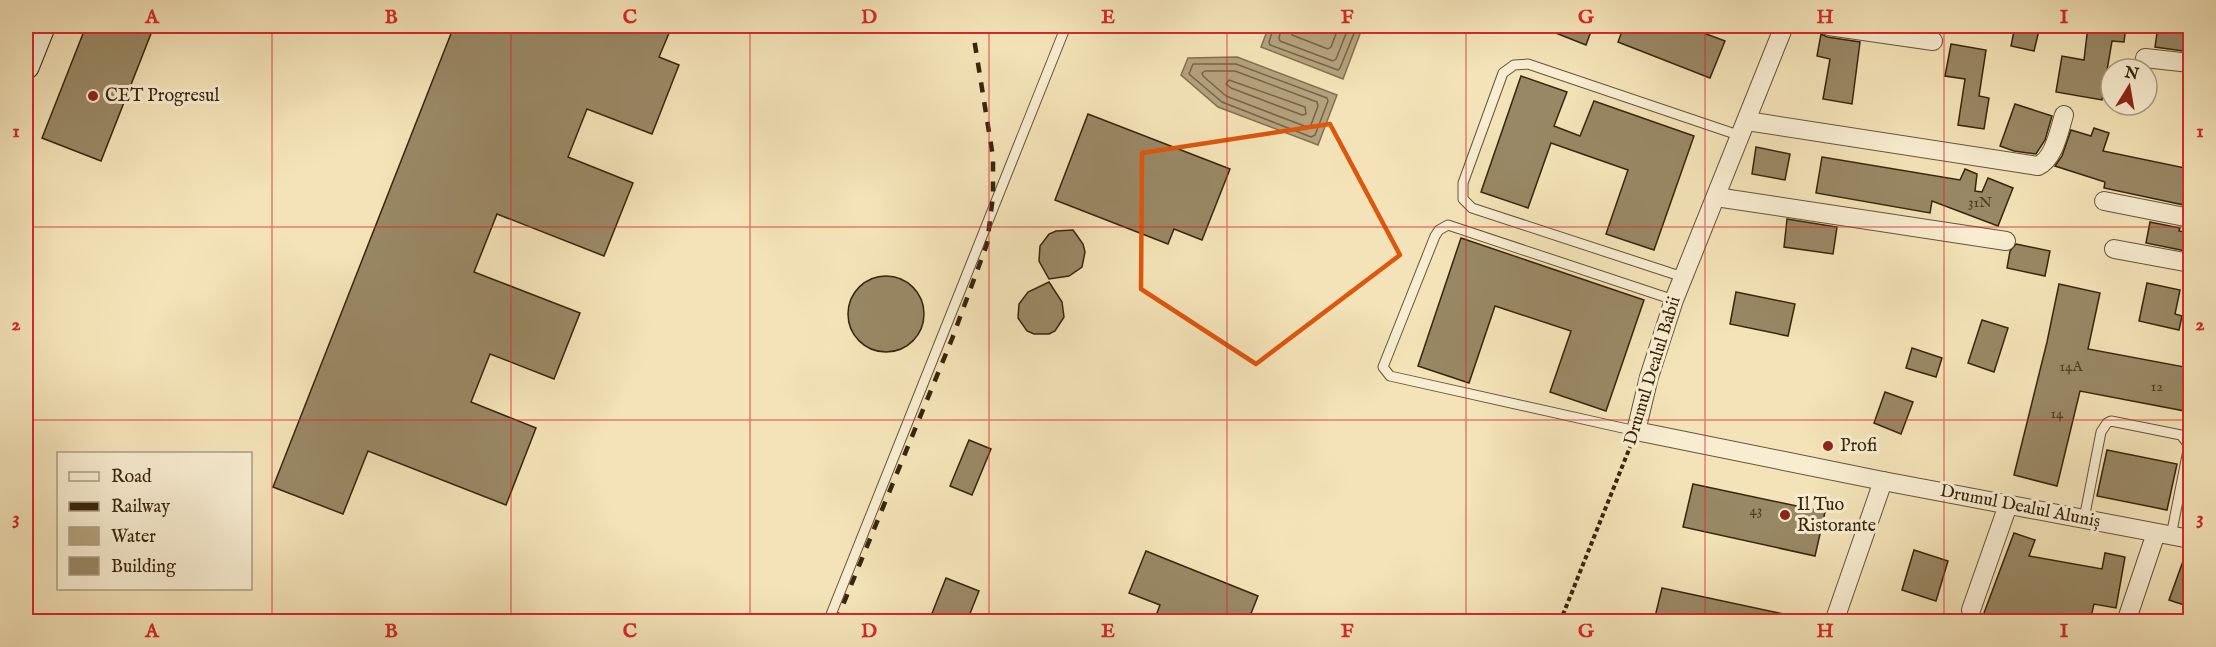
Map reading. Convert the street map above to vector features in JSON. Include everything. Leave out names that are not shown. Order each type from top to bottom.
[{"type":"street","points":[[26,66],[42,26]]},
{"type":"street","name":"Drumul Dealul Babii","points":[[1636,431],[1649,377],[1674,300],[1784,26]]},
{"type":"street","points":[[1829,26],[1933,41]]},
{"type":"street","points":[[2159,60],[2190,63]]},
{"type":"street","points":[[1744,128],[2038,166],[2045,163],[2050,155],[2064,116]]},
{"type":"street","points":[[1716,197],[2006,241]]},
{"type":"street","points":[[2104,201],[2190,218]]},
{"type":"street","points":[[2114,249],[2190,263]]},
{"type":"street","name":"Drumul Dealul Aluniș","points":[[1636,431],[1883,481],[2190,539]]},
{"type":"street","points":[[1834,621],[1883,481]]},
{"type":"street","points":[[1971,610],[2008,505]]},
{"type":"street","points":[[2126,621],[2164,534]]},
{"type":"lane","points":[[828,621],[1066,26]]},
{"type":"lane","points":[[1683,277],[1472,208],[1463,198],[1463,183],[1503,73],[1514,65],[1528,64],[1744,128]]},
{"type":"lane","points":[[1636,431],[1390,376],[1383,367],[1435,236],[1439,230],[1448,225],[1674,300]]},
{"type":"lane","points":[[2084,519],[2101,432],[2111,421],[2181,435],[2186,439],[2188,450],[2164,534]]},
{"type":"path","name":"Drumul Dealul Babii","points":[[1560,621],[1636,431]]},
{"type":"highlighted area","points":[[1330,124],[1400,255],[1256,364],[1141,289],[1142,153]]},
{"type":"water","points":[[1269,26],[1363,26],[1343,79],[1261,47]]},
{"type":"water","points":[[1237,57],[1337,95],[1318,145],[1218,107],[1181,75],[1188,58]]},
{"type":"building","name":"CET Progresul","points":[[86,26],[154,26],[101,161],[42,138]]},
{"type":"building","points":[[454,26],[672,26],[659,57],[679,65],[652,134],[587,109],[568,157],[633,183],[604,256],[497,214],[474,272],[580,313],[554,379],[490,354],[471,402],[536,428],[506,505],[368,451],[343,514],[273,487]]},
{"type":"building","points":[[1538,26],[1593,26],[1586,45]]},
{"type":"building","points":[[1624,26],[1685,26],[1725,41],[1710,78],[1618,42]]},
{"type":"building","points":[[2015,26],[2040,26],[2034,51],[2011,46]]},
{"type":"building","points":[[2088,26],[2126,26],[2124,42],[2112,41],[2109,57],[2099,57],[2099,99],[2056,92],[2062,56],[2084,60]]},
{"type":"building","points":[[2158,26],[2190,26],[2190,52],[2155,47]]},
{"type":"building","points":[[1821,34],[1860,42],[1852,104],[1823,99],[1830,59],[1817,56]]},
{"type":"building","points":[[1951,44],[1986,50],[1979,96],[1989,98],[1984,129],[1958,125],[1965,79],[1945,76]]},
{"type":"building","points":[[1521,76],[1567,92],[1554,126],[1580,136],[1594,101],[1694,136],[1654,250],[1606,234],[1628,170],[1551,143],[1528,208],[1481,192]]},
{"type":"building","points":[[2015,104],[2052,116],[2045,140],[2036,154],[2014,151],[2000,146]]},
{"type":"building","points":[[1088,114],[1230,169],[1202,240],[1174,229],[1168,244],[1055,200]]},
{"type":"building","points":[[2094,128],[2109,133],[2103,151],[2190,169],[2190,198],[2186,197],[2184,205],[2104,188],[2105,182],[2055,166],[2062,156],[2071,130],[2091,136]]},
{"type":"building","points":[[1756,147],[1790,154],[1785,180],[1752,174]]},
{"type":"building","points":[[1822,157],[1960,180],[1965,169],[1977,174],[1975,191],[1982,192],[1988,178],[2013,188],[1998,226],[1932,201],[1930,213],[1816,193]]},
{"type":"building","points":[[1787,219],[1837,227],[1833,254],[1784,247]]},
{"type":"building","points":[[2150,222],[2180,228],[2179,231],[2189,233],[2186,251],[2146,243]]},
{"type":"building","points":[[1073,230],[1083,244],[1085,252],[1082,267],[1069,276],[1049,279],[1039,261],[1040,246],[1049,234],[1056,231]]},
{"type":"building","points":[[1461,238],[1644,300],[1606,411],[1550,392],[1571,331],[1495,306],[1469,383],[1418,366]]},
{"type":"building","points":[[2016,244],[2050,251],[2045,276],[2007,268],[2010,251]]},
{"type":"building","points":[[879,276],[893,276],[907,282],[918,293],[924,307],[921,329],[913,341],[893,352],[879,352],[865,346],[854,335],[848,321],[848,307],[854,293],[865,282]]},
{"type":"building","points":[[1049,282],[1062,302],[1064,317],[1055,331],[1049,334],[1034,334],[1027,331],[1018,318],[1019,304],[1028,292]]},
{"type":"building","points":[[2147,283],[2180,290],[2175,314],[2182,316],[2179,330],[2139,321]]},
{"type":"building","points":[[2059,284],[2100,293],[2088,349],[2190,368],[2190,382],[2185,411],[2080,391],[2057,486],[2014,475]]},
{"type":"building","points":[[1736,292],[1795,304],[1788,336],[1730,324]]},
{"type":"building","points":[[1982,320],[2008,328],[1994,372],[1968,363]]},
{"type":"building","points":[[1912,348],[1942,358],[1936,377],[1906,368]]},
{"type":"building","points":[[1885,392],[1913,402],[1901,434],[1874,423]]},
{"type":"building","points":[[969,440],[991,449],[972,495],[950,486]]},
{"type":"building","points":[[2107,450],[2177,464],[2167,510],[2097,496]]},
{"type":"building","points":[[1693,484],[1825,512],[1815,556],[1683,527]]},
{"type":"building","points":[[2014,533],[2035,540],[2029,556],[2102,569],[2105,553],[2125,557],[2116,608],[2094,604],[2090,621],[1981,621]]},
{"type":"building","points":[[1914,550],[1948,561],[1936,601],[1902,590]]},
{"type":"building","points":[[2187,550],[2190,550],[2190,607],[2169,600]]},
{"type":"building","points":[[1146,551],[1258,596],[1248,621],[1154,621],[1160,605],[1129,593]]},
{"type":"building","points":[[946,578],[979,591],[967,621],[929,621]]},
{"type":"building","points":[[1662,588],[1788,615],[1788,621],[1654,621]]},
{"type":"railway","points":[[836,622],[952,339],[987,244],[993,196],[993,157],[972,26]]},
{"type":"place","name":"CET Progresul","points":[[93,96]]},
{"type":"place","name":"Profi","points":[[1828,446]]},
{"type":"place","name":"Il Tuo Ristorante","points":[[1785,515]]}]
